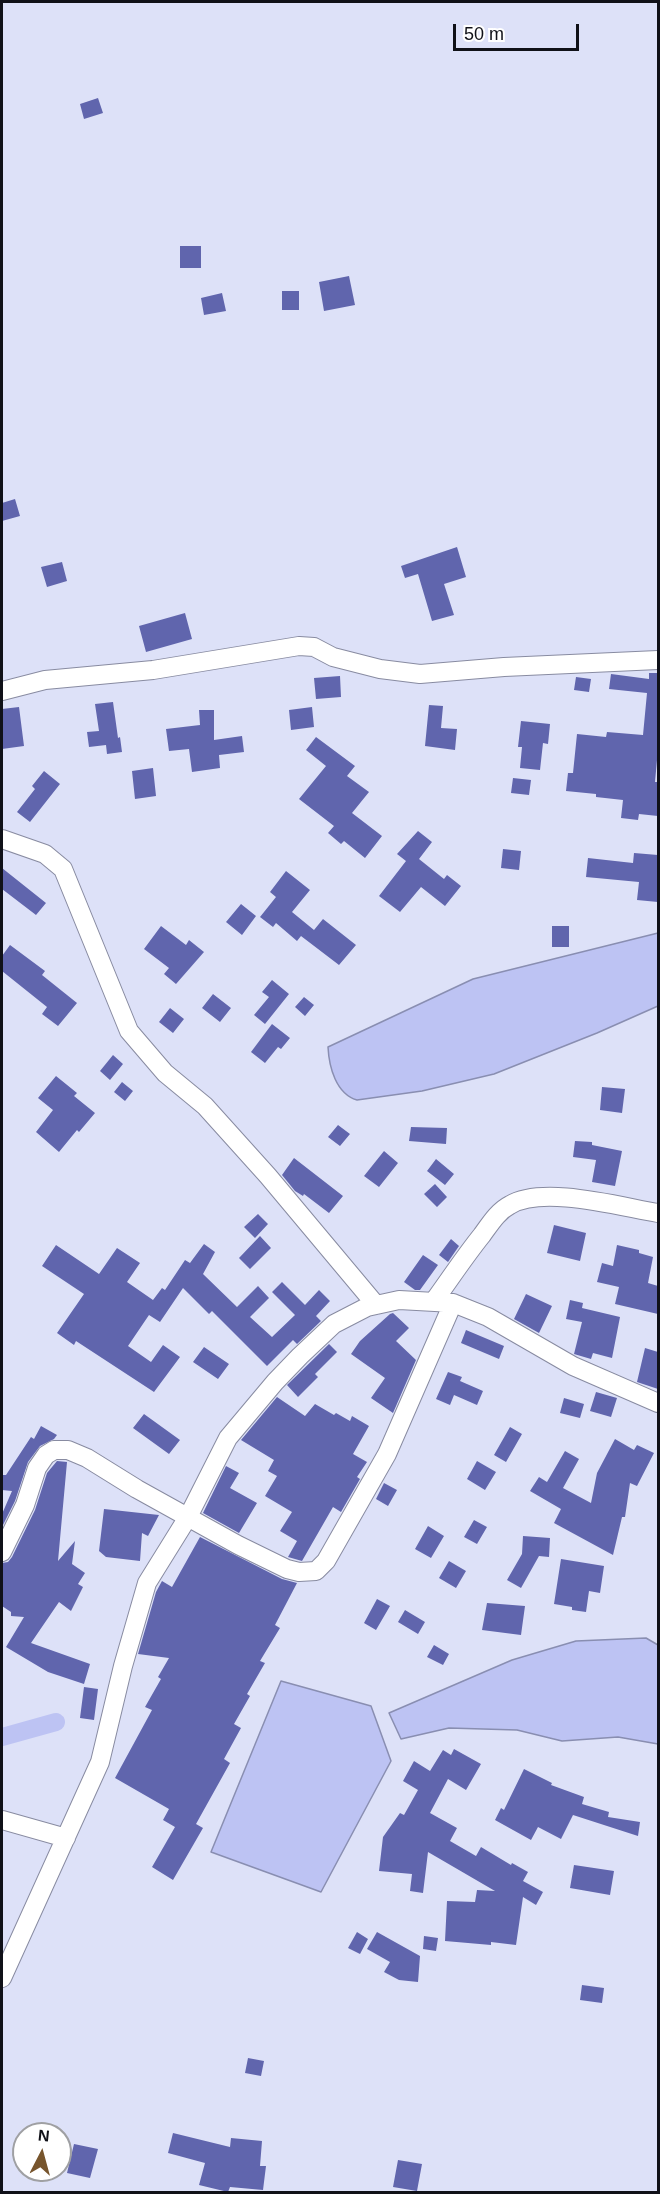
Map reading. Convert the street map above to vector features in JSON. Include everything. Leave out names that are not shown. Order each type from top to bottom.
[{"type":"street","points":[[2,691],[45,680],[153,670],[299,646],[314,647],[333,657],[380,669],[420,674],[504,667],[658,660]]},
{"type":"street","points":[[2,839],[45,854],[63,869],[129,1030],[165,1073],[205,1106],[268,1176],[376,1305]]},
{"type":"street","points":[[434,1301],[465,1256],[499,1213],[511,1204],[538,1196],[574,1199],[658,1213]]},
{"type":"street","points":[[2,1978],[100,1762],[123,1666],[147,1583],[188,1517],[228,1438],[275,1382],[334,1324],[367,1307],[399,1300],[453,1303],[488,1317],[573,1366],[658,1403]]},
{"type":"street","points":[[2,1552],[25,1505],[37,1468],[46,1455],[54,1450],[68,1450],[87,1458],[137,1490],[238,1545],[287,1569],[299,1572],[315,1571],[326,1561],[387,1454],[453,1303]]},
{"type":"street","points":[[2,1820],[66,1838]]},
{"type":"water","points":[[658,933],[658,1006],[494,1074],[422,1091],[357,1100],[344,1092],[335,1079],[328,1047],[473,979]]},
{"type":"water","points":[[646,1638],[658,1645],[658,1744],[618,1737],[562,1741],[517,1730],[449,1728],[401,1739],[389,1713],[512,1660],[576,1641]]},
{"type":"water","points":[[281,1681],[371,1706],[391,1761],[321,1892],[211,1852]]},
{"type":"building","points":[[98,98],[103,113],[84,119],[80,104]]},
{"type":"building","points":[[180,246],[201,246],[201,268],[180,268]]},
{"type":"building","points":[[349,276],[355,305],[324,311],[319,282]]},
{"type":"building","points":[[282,291],[299,291],[299,310],[282,310]]},
{"type":"building","points":[[222,293],[226,311],[204,315],[201,298]]},
{"type":"building","points":[[15,499],[20,516],[2,521],[2,503]]},
{"type":"building","points":[[457,547],[466,577],[444,584],[454,615],[432,621],[418,574],[405,578],[401,566]]},
{"type":"building","points":[[62,562],[67,581],[47,587],[41,567]]},
{"type":"building","points":[[185,613],[192,639],[146,652],[139,626]]},
{"type":"building","points":[[649,673],[658,673],[658,749],[655,782],[658,782],[658,816],[639,814],[638,820],[621,818],[623,800],[566,791],[568,773],[573,773],[577,734],[606,737],[607,732],[643,735],[647,693],[609,689],[611,674],[649,679]]},
{"type":"building","points":[[340,676],[341,697],[316,699],[314,678]]},
{"type":"building","points":[[576,677],[591,679],[589,692],[574,690]]},
{"type":"building","points":[[113,702],[122,752],[107,754],[106,745],[89,747],[87,732],[99,731],[95,704]]},
{"type":"building","points":[[429,705],[443,706],[441,728],[457,729],[455,750],[425,746]]},
{"type":"building","points":[[19,707],[24,746],[2,749],[2,709]]},
{"type":"building","points":[[312,707],[314,727],[291,730],[289,710]]},
{"type":"building","points":[[199,710],[214,710],[214,740],[242,736],[244,752],[219,755],[220,768],[192,772],[189,749],[169,751],[166,729],[200,725]]},
{"type":"building","points":[[521,721],[550,724],[548,744],[543,743],[540,770],[520,768],[522,747],[518,747]]},
{"type":"building","points":[[316,737],[355,766],[347,776],[369,792],[352,813],[382,836],[365,858],[344,841],[341,844],[328,833],[334,826],[299,799],[326,766],[306,750]]},
{"type":"building","points":[[153,768],[156,796],[135,799],[132,771]]},
{"type":"building","points":[[44,771],[60,784],[30,822],[17,812],[35,789],[32,786]]},
{"type":"building","points":[[513,778],[531,780],[529,795],[511,793]]},
{"type":"building","points":[[418,831],[432,842],[419,859],[444,879],[447,875],[461,886],[445,906],[421,887],[400,912],[379,896],[406,861],[397,854]]},
{"type":"building","points":[[503,849],[521,851],[519,870],[501,868]]},
{"type":"building","points":[[634,853],[658,855],[658,902],[637,900],[639,882],[586,877],[588,858],[633,863]]},
{"type":"building","points":[[2,868],[46,903],[36,915],[2,889]]},
{"type":"building","points":[[286,871],[310,890],[292,912],[314,930],[323,919],[356,945],[339,965],[301,936],[297,941],[276,923],[273,927],[260,917],[276,897],[270,892]]},
{"type":"building","points":[[241,904],[256,916],[242,935],[226,922]]},
{"type":"building","points":[[161,926],[186,945],[189,940],[204,952],[176,984],[164,974],[169,968],[144,949]]},
{"type":"building","points":[[552,926],[569,926],[569,947],[552,947]]},
{"type":"building","points":[[10,945],[45,971],[42,975],[77,1003],[58,1026],[42,1014],[47,1007],[2,971],[2,956]]},
{"type":"building","points":[[272,980],[289,994],[265,1024],[254,1015],[269,997],[262,992]]},
{"type":"building","points":[[213,994],[231,1008],[220,1022],[202,1008]]},
{"type":"building","points":[[304,997],[314,1005],[305,1016],[295,1007]]},
{"type":"building","points":[[170,1008],[184,1019],[173,1033],[159,1022]]},
{"type":"building","points":[[272,1024],[290,1038],[281,1049],[278,1047],[265,1063],[251,1052]]},
{"type":"building","points":[[113,1055],[123,1064],[110,1080],[100,1071]]},
{"type":"building","points":[[56,1076],[77,1093],[74,1096],[95,1113],[59,1152],[36,1132],[53,1110],[38,1098]]},
{"type":"building","points":[[122,1082],[133,1091],[125,1101],[114,1092]]},
{"type":"building","points":[[602,1087],[625,1089],[622,1113],[600,1110]]},
{"type":"building","points":[[338,1125],[350,1134],[340,1146],[328,1137]]},
{"type":"building","points":[[411,1127],[447,1128],[446,1144],[409,1141]]},
{"type":"building","points":[[575,1141],[592,1142],[592,1145],[622,1151],[615,1186],[592,1182],[596,1160],[573,1157]]},
{"type":"building","points":[[384,1151],[398,1163],[379,1187],[364,1176]]},
{"type":"building","points":[[294,1158],[343,1196],[329,1213],[304,1194],[303,1196],[295,1191],[282,1175]]},
{"type":"building","points":[[436,1159],[454,1174],[445,1185],[427,1171]]},
{"type":"building","points":[[435,1184],[447,1197],[437,1207],[424,1194]]},
{"type":"building","points":[[258,1214],[268,1224],[255,1238],[244,1227]]},
{"type":"building","points":[[554,1225],[586,1233],[580,1261],[547,1253]]},
{"type":"building","points":[[260,1236],[271,1248],[250,1269],[239,1258]]},
{"type":"building","points":[[451,1239],[459,1246],[448,1262],[439,1255]]},
{"type":"building","points":[[204,1244],[215,1252],[203,1274],[237,1307],[258,1286],[269,1298],[250,1317],[272,1337],[295,1315],[272,1292],[282,1282],[305,1305],[319,1290],[330,1301],[316,1316],[321,1321],[297,1344],[293,1340],[267,1366],[212,1311],[209,1314],[183,1288],[160,1322],[149,1315],[128,1346],[151,1362],[163,1345],[180,1357],[154,1392],[76,1341],[74,1345],[57,1333],[84,1294],[42,1266],[56,1245],[99,1274],[117,1248],[140,1263],[127,1282],[153,1300],[162,1288],[165,1290],[185,1260],[190,1263]]},
{"type":"building","points":[[617,1245],[639,1250],[639,1253],[653,1257],[648,1283],[658,1286],[658,1314],[615,1304],[619,1287],[597,1282],[602,1263],[613,1266]]},
{"type":"building","points":[[423,1255],[438,1265],[420,1290],[415,1290],[404,1282]]},
{"type":"building","points":[[526,1294],[552,1306],[539,1333],[514,1319]]},
{"type":"building","points":[[570,1300],[583,1303],[582,1308],[620,1317],[612,1358],[593,1353],[591,1359],[574,1354],[582,1322],[566,1319]]},
{"type":"building","points":[[393,1313],[409,1328],[396,1341],[416,1360],[393,1413],[371,1398],[385,1378],[351,1354],[360,1341]]},
{"type":"building","points":[[466,1330],[504,1346],[499,1359],[461,1343]]},
{"type":"building","points":[[329,1344],[337,1352],[315,1374],[318,1377],[298,1397],[287,1385]]},
{"type":"building","points":[[204,1347],[229,1364],[218,1379],[193,1362]]},
{"type":"building","points":[[645,1348],[658,1352],[658,1389],[637,1382]]},
{"type":"building","points":[[448,1372],[462,1377],[460,1381],[483,1391],[477,1405],[454,1395],[450,1405],[436,1399]]},
{"type":"building","points":[[596,1392],[617,1398],[611,1417],[590,1411]]},
{"type":"building","points":[[277,1397],[305,1416],[315,1404],[334,1415],[336,1413],[350,1421],[352,1416],[369,1426],[353,1454],[367,1462],[357,1477],[360,1479],[341,1512],[333,1507],[302,1561],[288,1557],[297,1541],[280,1531],[292,1512],[265,1496],[277,1476],[268,1471],[274,1460],[241,1440]]},
{"type":"building","points":[[564,1398],[584,1404],[580,1418],[560,1413]]},
{"type":"building","points":[[144,1414],[180,1440],[169,1454],[133,1428]]},
{"type":"building","points":[[41,1426],[57,1435],[40,1446],[28,1462],[15,1501],[2,1527],[2,1514],[12,1491],[2,1490],[2,1475],[6,1475],[31,1437],[34,1439]]},
{"type":"building","points":[[510,1427],[522,1434],[506,1462],[494,1455]]},
{"type":"building","points":[[615,1439],[634,1450],[637,1445],[654,1453],[637,1486],[630,1483],[625,1517],[622,1517],[613,1555],[554,1523],[561,1509],[530,1491],[539,1477],[547,1482],[565,1451],[579,1459],[563,1488],[591,1503],[597,1473]]},
{"type":"building","points":[[57,1461],[67,1462],[58,1561],[75,1541],[72,1564],[85,1573],[78,1584],[83,1587],[71,1611],[59,1602],[31,1643],[90,1664],[84,1684],[48,1672],[6,1647],[24,1617],[11,1616],[11,1612],[2,1606],[2,1563],[8,1562],[12,1557],[35,1510],[47,1473]]},
{"type":"building","points":[[477,1461],[496,1472],[485,1490],[467,1479]]},
{"type":"building","points":[[226,1466],[239,1473],[230,1488],[257,1503],[239,1533],[203,1513]]},
{"type":"building","points":[[384,1483],[397,1490],[388,1506],[376,1499]]},
{"type":"building","points":[[104,1509],[159,1515],[148,1536],[142,1533],[140,1561],[106,1557],[99,1551]]},
{"type":"building","points":[[474,1520],[487,1527],[477,1544],[464,1537]]},
{"type":"building","points":[[428,1526],[444,1536],[431,1558],[415,1549]]},
{"type":"building","points":[[523,1536],[550,1538],[549,1557],[539,1556],[521,1588],[507,1580],[522,1554]]},
{"type":"building","points":[[200,1537],[282,1579],[297,1583],[275,1625],[280,1628],[260,1661],[265,1663],[247,1694],[250,1696],[234,1724],[241,1728],[224,1759],[230,1763],[196,1824],[203,1828],[173,1880],[152,1867],[175,1827],[163,1820],[169,1809],[115,1778],[152,1710],[145,1707],[161,1679],[158,1677],[169,1658],[138,1654],[156,1592],[162,1581],[172,1587]]},
{"type":"building","points":[[561,1559],[604,1566],[600,1593],[589,1591],[586,1612],[554,1604]]},
{"type":"building","points":[[449,1561],[466,1571],[456,1588],[439,1578]]},
{"type":"building","points":[[377,1599],[390,1606],[376,1630],[364,1623]]},
{"type":"building","points":[[487,1603],[525,1606],[521,1635],[482,1630]]},
{"type":"building","points":[[405,1610],[425,1622],[418,1634],[398,1622]]},
{"type":"building","points":[[434,1645],[449,1654],[443,1665],[427,1657]]},
{"type":"building","points":[[84,1687],[98,1689],[94,1720],[80,1718]]},
{"type":"building","points":[[454,1749],[481,1764],[466,1790],[448,1779],[430,1813],[457,1828],[450,1841],[476,1856],[481,1847],[511,1865],[512,1863],[528,1872],[523,1881],[543,1892],[536,1905],[523,1897],[516,1945],[445,1941],[447,1901],[475,1902],[477,1890],[495,1891],[428,1852],[423,1893],[410,1891],[412,1874],[379,1871],[383,1837],[400,1813],[404,1815],[418,1790],[403,1781],[414,1761],[430,1771],[443,1750],[451,1755]]},
{"type":"building","points":[[524,1769],[552,1783],[551,1785],[584,1797],[582,1804],[609,1812],[608,1817],[640,1822],[638,1836],[573,1815],[561,1839],[538,1827],[531,1840],[495,1820],[501,1808],[504,1810]]},
{"type":"building","points":[[574,1865],[614,1871],[610,1895],[570,1888]]},
{"type":"building","points":[[357,1932],[368,1939],[360,1954],[348,1948]]},
{"type":"building","points":[[377,1932],[420,1956],[418,1982],[399,1980],[384,1972],[390,1962],[367,1949]]},
{"type":"building","points":[[424,1936],[438,1938],[436,1951],[423,1949]]},
{"type":"building","points":[[582,1985],[604,1988],[602,2003],[580,2000]]},
{"type":"building","points":[[248,2058],[264,2061],[261,2076],[245,2073]]},
{"type":"building","points":[[173,2133],[230,2147],[231,2138],[262,2141],[260,2166],[266,2166],[263,2190],[230,2187],[228,2192],[199,2185],[205,2163],[168,2153]]},
{"type":"building","points":[[74,2144],[98,2149],[90,2178],[72,2174]]},
{"type":"building","points":[[398,2160],[422,2164],[417,2191],[393,2187]]},
{"type":"waterway","points":[[2,1737],[56,1722]]}]
